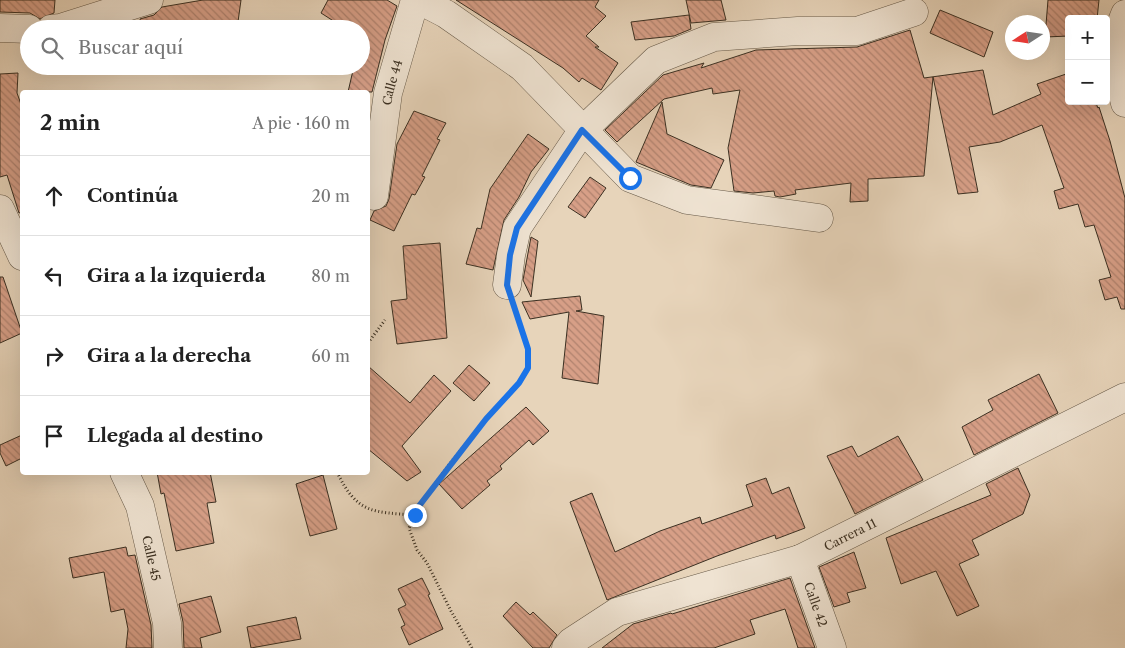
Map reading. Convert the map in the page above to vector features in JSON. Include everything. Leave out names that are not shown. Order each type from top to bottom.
[{"type":"street","points":[[85,20],[149,0]]},
{"type":"street","name":"Calle 44","points":[[374,196],[388,93],[415,0]]},
{"type":"street","points":[[419,0],[446,14],[522,67],[630,178],[687,200],[819,218]]},
{"type":"street","points":[[507,285],[510,255],[517,228],[582,130],[656,60],[714,36],[798,31],[857,31],[914,12]]},
{"type":"street","points":[[1125,14],[1116,37],[1120,83],[1125,103]]},
{"type":"street","points":[[0,28],[20,29]]},
{"type":"street","points":[[0,208],[20,252]]},
{"type":"street","name":"Carrera 11","points":[[566,648],[571,642],[617,612],[800,559],[899,512],[1125,397]]},
{"type":"street","name":"Calle 45","points":[[125,475],[140,506],[167,623],[168,648]]},
{"type":"street","name":"Calle 42","points":[[800,559],[832,648]]},
{"type":"path","points":[[472,648],[450,612],[427,563],[417,550],[409,528],[425,498],[486,419],[519,383],[528,368],[528,349],[507,285]]},
{"type":"path","points":[[370,340],[385,320]]},
{"type":"path","points":[[338,475],[346,492],[366,509],[415,515]]},
{"type":"building","points":[[0,0],[55,0],[54,13],[40,19],[30,13],[0,12]]},
{"type":"building","points":[[203,0],[241,0],[238,20],[140,20],[154,15],[162,7]]},
{"type":"building","points":[[328,0],[387,0],[397,6],[385,40],[372,92],[370,90],[348,90],[352,75],[370,75],[370,20],[332,20],[321,13]]},
{"type":"building","points":[[456,0],[599,0],[595,7],[606,16],[586,36],[599,47],[595,47],[618,63],[601,90],[582,78],[579,82],[563,68]]},
{"type":"building","points":[[686,0],[721,0],[726,20],[691,23]]},
{"type":"building","points":[[1048,0],[1099,0],[1097,15],[1065,15],[1065,36],[1050,37],[1050,15],[1047,15]]},
{"type":"building","points":[[940,10],[993,32],[984,57],[930,33]]},
{"type":"building","points":[[689,15],[691,29],[674,36],[635,40],[631,22]]},
{"type":"building","points":[[910,30],[924,78],[983,70],[993,115],[1041,94],[1037,84],[1065,74],[1065,105],[1097,105],[1099,107],[1125,198],[1125,309],[1121,309],[1117,297],[1105,300],[1099,280],[1111,277],[1094,225],[1085,227],[1078,204],[1059,209],[1054,191],[1064,188],[1042,125],[1000,142],[969,147],[978,192],[958,194],[933,77],[924,176],[868,179],[868,201],[850,202],[851,183],[795,190],[796,194],[780,197],[775,196],[774,191],[753,193],[734,191],[728,148],[740,90],[713,94],[712,88],[664,99],[617,142],[605,130],[663,75],[704,63],[701,68],[756,50],[857,47]]},
{"type":"building","points":[[18,73],[17,93],[20,101],[19,213],[7,175],[0,177],[0,74]]},
{"type":"building","points":[[662,102],[667,134],[724,160],[711,188],[691,185],[636,162]]},
{"type":"building","points":[[414,111],[446,123],[437,139],[440,140],[422,176],[425,177],[415,195],[412,194],[394,231],[370,220],[374,211],[386,206],[389,199],[397,144]]},
{"type":"building","points":[[528,134],[549,149],[531,172],[519,197],[504,220],[493,270],[466,264],[477,228],[481,229],[490,189]]},
{"type":"building","points":[[590,177],[606,188],[585,218],[568,207]]},
{"type":"building","points":[[531,237],[538,241],[531,297],[523,280]]},
{"type":"building","points":[[440,243],[447,338],[397,344],[391,301],[407,299],[403,246]]},
{"type":"building","points":[[0,277],[3,277],[20,327],[20,334],[0,343]]},
{"type":"building","points":[[580,296],[582,310],[576,311],[604,316],[598,384],[562,378],[569,312],[530,319],[522,302]]},
{"type":"building","points":[[469,365],[490,383],[474,401],[453,383]]},
{"type":"building","points":[[370,368],[410,403],[434,375],[451,391],[402,446],[421,472],[407,481],[370,451]]},
{"type":"building","points":[[1039,374],[1058,413],[974,455],[962,427],[993,410],[988,400]]},
{"type":"building","points":[[526,407],[549,431],[533,445],[529,440],[500,466],[502,469],[487,481],[490,485],[462,509],[439,484]]},
{"type":"building","points":[[20,436],[20,459],[6,466],[0,453],[0,445]]},
{"type":"building","points":[[898,436],[923,480],[855,514],[827,456],[852,446],[858,457]]},
{"type":"building","points":[[1018,468],[1030,495],[1023,514],[972,540],[979,555],[959,564],[979,606],[957,616],[936,571],[901,584],[886,538],[991,495],[986,484]]},
{"type":"building","points":[[158,475],[211,475],[216,502],[207,503],[214,543],[176,551],[164,493],[161,494]]},
{"type":"building","points":[[323,475],[337,529],[310,536],[296,484]]},
{"type":"building","points":[[766,478],[772,494],[789,487],[805,528],[776,539],[775,535],[717,556],[607,600],[570,502],[592,493],[615,552],[660,531],[700,517],[702,524],[753,506],[746,485]]},
{"type":"building","points":[[126,547],[128,556],[135,555],[151,625],[152,648],[126,648],[128,629],[124,609],[111,612],[104,572],[73,578],[69,558]]},
{"type":"building","points":[[854,552],[866,588],[847,593],[850,602],[834,607],[819,567]]},
{"type":"building","points":[[422,578],[443,629],[409,645],[401,627],[405,625],[398,609],[406,605],[398,589]]},
{"type":"building","points":[[790,578],[815,648],[798,648],[785,609],[750,620],[755,634],[714,648],[602,648],[633,624]]},
{"type":"building","points":[[211,596],[221,632],[200,638],[202,648],[184,648],[183,622],[179,604]]},
{"type":"building","points":[[516,602],[530,615],[533,612],[557,635],[549,648],[533,648],[503,616]]},
{"type":"building","points":[[296,617],[301,639],[251,648],[247,627]]},
{"type":"route","points":[[415,515],[419,506],[486,419],[519,383],[528,368],[528,349],[507,285],[510,255],[517,228],[582,130],[630,178]]}]
